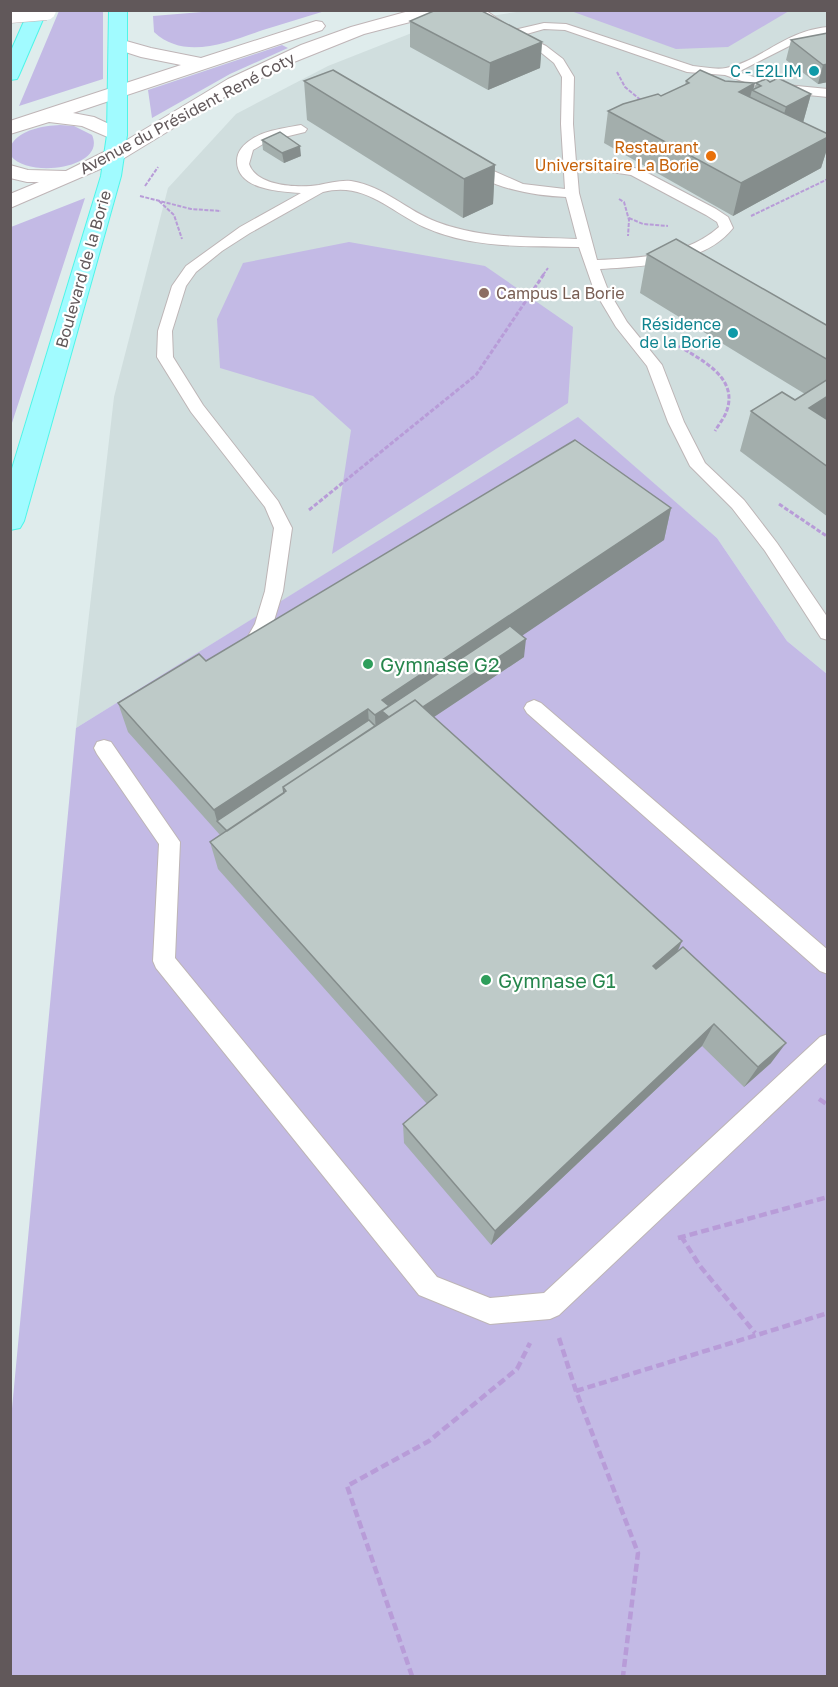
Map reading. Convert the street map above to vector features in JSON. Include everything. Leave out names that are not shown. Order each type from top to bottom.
[{"type":"main road","points":[[10,75],[38,10]]},
{"type":"main road","name":"Boulevard de la Borie","points":[[10,521],[114,155],[119,44],[118,12]]},
{"type":"street","points":[[10,13],[46,10]]},
{"type":"street","name":"Avenue du Président René Coty","points":[[10,128],[366,10]]},
{"type":"street","name":"Avenue du Président René Coty","points":[[10,202],[114,155],[165,128],[234,84],[302,51],[408,13],[435,10]]},
{"type":"street","points":[[119,44],[147,53],[201,63]]},
{"type":"street","points":[[48,115],[78,119],[114,155]]},
{"type":"street","points":[[10,171],[27,176],[70,176]]},
{"type":"lane","points":[[477,10],[512,34],[542,48],[559,61],[568,77],[567,124],[572,193],[591,265],[601,290],[621,324],[654,365],[676,422],[698,466],[738,504],[771,547],[828,633]]},
{"type":"lane","points":[[512,34],[544,26],[566,27],[691,69],[726,71],[742,67],[801,35],[828,30]]},
{"type":"lane","points":[[726,71],[768,87],[828,93]]},
{"type":"lane","points":[[301,129],[262,139],[252,144],[244,152],[242,161],[244,170],[255,181],[277,186],[318,189]]},
{"type":"lane","points":[[462,160],[511,186],[529,191],[572,193]]},
{"type":"lane","points":[[569,166],[605,167],[635,172],[711,212],[723,220],[726,228],[719,236],[703,245],[656,260],[591,265]]},
{"type":"lane","points":[[242,663],[264,624],[274,591],[283,528],[272,505],[197,408],[165,357],[165,331],[170,314],[179,286],[191,269],[236,236],[318,189],[333,185],[364,188],[375,192],[429,224],[464,236],[504,241],[585,243]]},
{"type":"lane","points":[[534,708],[828,964]]},
{"type":"lane","points":[[104,748],[170,842],[164,961],[428,1286],[490,1311],[550,1306],[828,1045]]},
{"type":"path","points":[[616,66],[618,77],[625,87],[650,106]]},
{"type":"path","points":[[726,228],[828,179]]},
{"type":"path","points":[[140,196],[210,212],[228,210]]},
{"type":"path","points":[[615,197],[624,202],[629,220],[628,237],[632,241]]},
{"type":"path","points":[[158,200],[174,215],[191,269]]},
{"type":"path","points":[[283,528],[339,488],[476,375],[544,277],[559,243]]},
{"type":"path","points":[[671,1242],[681,1236],[828,1197]]},
{"type":"path","points":[[681,1236],[700,1266],[755,1334]]},
{"type":"path","points":[[550,1306],[576,1392],[638,1552],[623,1677]]},
{"type":"path","points":[[412,1677],[347,1486],[429,1441],[517,1369],[550,1306]]},
{"type":"path","points":[[576,1392],[828,1313]]},
{"type":"shaded area","name":"Campus La Borie","points":[[530,10],[827,11],[827,674],[787,641],[717,538],[578,418],[76,728],[114,397],[168,188],[236,114],[328,66],[432,25]]},
{"type":"shaded area","points":[[59,11],[103,11],[103,79],[19,106]]},
{"type":"shaded area","points":[[214,11],[325,11],[221,44],[207,46],[179,46],[166,41],[154,32],[153,16]]},
{"type":"shaded area","points":[[571,11],[789,11],[728,47],[676,49]]},
{"type":"shaded area","points":[[282,45],[288,48],[230,74],[152,118],[148,90]]},
{"type":"shaded area","points":[[60,125],[74,126],[92,135],[94,146],[88,155],[78,162],[48,168],[20,163],[11,156],[11,145],[20,135],[40,128]]},
{"type":"shaded area","points":[[85,198],[11,426],[11,227]]},
{"type":"shaded area","points":[[349,242],[485,266],[573,327],[568,403],[332,554],[351,430],[313,396],[220,368],[217,319],[243,263]]},
{"type":"shaded area","points":[[578,417],[717,538],[787,641],[827,674],[827,1676],[11,1676],[11,1419],[76,728]]},
{"type":"building","points":[[436,10],[480,10],[542,42],[490,63],[410,21]]},
{"type":"building","points":[[828,33],[828,64],[823,65],[791,40]]},
{"type":"building","points":[[333,70],[495,165],[464,179],[304,81]]},
{"type":"building","points":[[700,70],[725,81],[755,83],[739,92],[828,134],[828,137],[741,183],[608,111],[658,94],[661,96],[689,83],[686,81]]},
{"type":"building","points":[[778,78],[811,94],[786,107],[752,90],[761,86],[756,83],[766,79],[770,82]]},
{"type":"building","points":[[280,132],[300,146],[282,153],[262,140]]},
{"type":"building","points":[[676,239],[828,326],[828,360],[647,254]]},
{"type":"building","points":[[828,379],[828,396],[809,408],[828,420],[828,467],[751,411],[782,392],[795,400]]},
{"type":"building","name":"Gymnase G2","points":[[575,440],[671,508],[382,700],[389,706],[375,715],[368,709],[214,810],[118,703],[199,654],[206,661]]},
{"type":"building","points":[[510,626],[526,639],[423,707],[415,700],[389,717],[382,711]]},
{"type":"building","name":"Gymnase G1","points":[[415,700],[682,941],[653,966],[656,969],[683,947],[786,1043],[758,1067],[714,1024],[495,1231],[403,1124],[437,1095],[210,842],[286,791],[283,787]]},
{"type":"building","points":[[369,720],[375,726],[283,787],[284,793],[227,831],[217,821]]},
{"type":"place","name":"C - E2LIM","points":[[814,71]]},
{"type":"place","name":"Restaurant Universitaire La Borie","points":[[711,156]]},
{"type":"place","name":"Campus La Borie","points":[[484,293]]},
{"type":"place","name":"Résidence de la Borie","points":[[733,333]]},
{"type":"place","name":"Gymnase G2","points":[[368,664]]},
{"type":"place","name":"Gymnase G1","points":[[486,980]]}]
